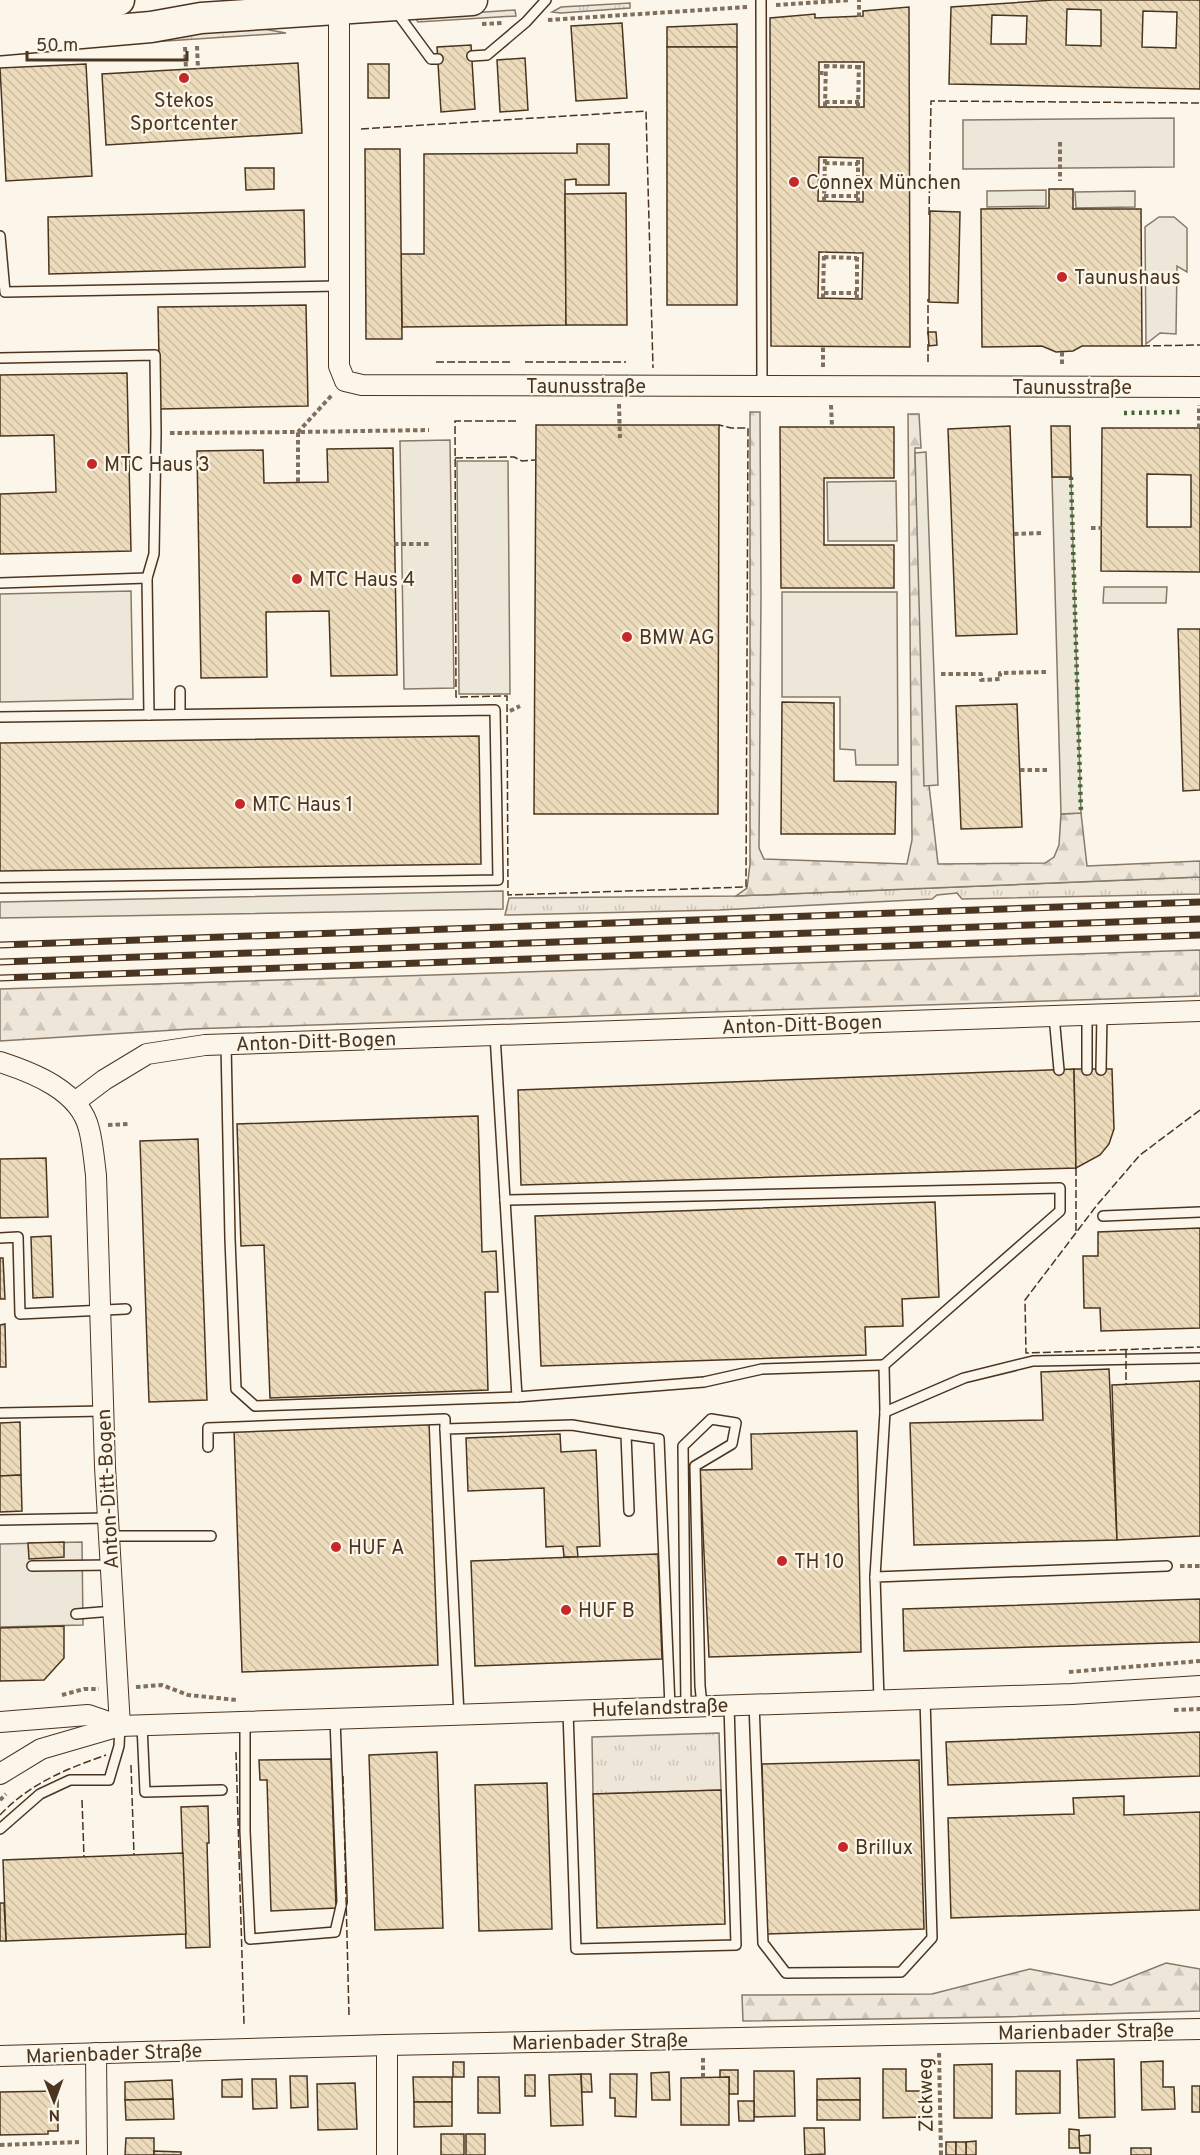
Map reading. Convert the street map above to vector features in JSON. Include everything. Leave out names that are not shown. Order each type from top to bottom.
[{"type":"main road","points":[[0,14],[119,0]]},
{"type":"main road","points":[[0,40],[151,27],[199,32],[339,9],[472,0]]},
{"type":"main road","points":[[0,20],[157,13],[199,32]]},
{"type":"street","points":[[339,9],[339,366],[345,381]]},
{"type":"street","name":"Taunusstraße","points":[[345,381],[362,385],[1200,387]]},
{"type":"street","name":"Anton-Ditt-Bogen","points":[[120,1726],[108,1527],[96,1175],[89,1127],[75,1102],[104,1080],[147,1054],[205,1045],[1200,1011]]},
{"type":"street","points":[[0,1062],[23,1069],[54,1085],[75,1102]]},
{"type":"street","name":"Hufelandstraße","points":[[0,1774],[41,1749],[120,1726],[1072,1694],[1200,1686]]},
{"type":"street","name":"Hufelandstraße","points":[[0,1722],[88,1715],[120,1726]]},
{"type":"street","name":"Marienbader Straße","points":[[0,2056],[1200,2029]]},
{"type":"street","points":[[387,2046],[387,2155]]},
{"type":"street","points":[[96,2054],[97,2148]]},
{"type":"lane","points":[[472,56],[488,55],[526,22],[546,0]]},
{"type":"lane","points":[[761,0],[762,386]]},
{"type":"lane","points":[[392,6],[431,59],[438,59]]},
{"type":"lane","points":[[0,236],[5,292],[339,286]]},
{"type":"lane","points":[[0,358],[155,355],[154,554],[147,578],[149,715]]},
{"type":"lane","points":[[0,583],[147,578]]},
{"type":"lane","points":[[180,691],[180,714]]},
{"type":"lane","points":[[0,717],[495,710],[498,880],[0,888]]},
{"type":"lane","points":[[1095,1014],[1101,1070]]},
{"type":"lane","points":[[1088,1070],[1095,1014]]},
{"type":"lane","points":[[1054,1016],[1059,1070]]},
{"type":"lane","points":[[495,1035],[517,1397]]},
{"type":"lane","points":[[226,1044],[236,1389],[255,1406],[517,1397],[704,1382],[762,1369],[884,1365],[1060,1211],[1060,1188],[505,1200]]},
{"type":"lane","points":[[1103,1216],[1200,1212]]},
{"type":"lane","points":[[0,1238],[18,1237],[20,1314],[126,1309]]},
{"type":"lane","points":[[885,1412],[964,1378],[1034,1361],[1200,1358]]},
{"type":"lane","points":[[879,1700],[875,1577],[885,1412],[884,1365]]},
{"type":"lane","points":[[0,1413],[103,1411]]},
{"type":"lane","points":[[208,1447],[208,1428],[445,1419],[459,1715]]},
{"type":"lane","points":[[711,1419],[736,1423],[732,1444],[695,1466],[700,1686],[686,1706],[683,1446],[711,1419]]},
{"type":"lane","points":[[445,1429],[572,1425],[659,1439],[686,1706]]},
{"type":"lane","points":[[626,1434],[629,1511]]},
{"type":"lane","points":[[0,1520],[210,1536]]},
{"type":"lane","points":[[33,1566],[111,1565]]},
{"type":"lane","points":[[875,1577],[1167,1566]]},
{"type":"lane","points":[[76,1614],[113,1611]]},
{"type":"lane","points":[[754,1703],[763,1944],[786,1973],[902,1972],[932,1938],[925,1698]]},
{"type":"lane","points":[[568,1711],[576,1949],[736,1945],[729,1704]]},
{"type":"lane","points":[[245,1721],[245,1831],[250,1938],[335,1932],[342,1902],[335,1719]]},
{"type":"lane","points":[[142,1725],[145,1792],[222,1790]]},
{"type":"lane","points":[[0,1829],[40,1794],[70,1780],[109,1780],[118,1746],[120,1726]]},
{"type":"path","points":[[859,0],[859,16]]},
{"type":"path","points":[[198,69],[199,32]]},
{"type":"path","points":[[184,47],[186,69]]},
{"type":"path","points":[[826,64],[859,64],[861,72],[859,104],[825,104],[825,73],[826,64]]},
{"type":"path","points":[[819,73],[825,73]]},
{"type":"path","points":[[1060,142],[1060,181]]},
{"type":"path","points":[[825,157],[824,199],[858,199],[858,158]]},
{"type":"path","points":[[825,163],[858,164]]},
{"type":"path","points":[[857,293],[824,295],[821,286],[824,255],[857,255],[857,286],[857,293],[857,299]]},
{"type":"path","points":[[857,286],[863,286]]},
{"type":"path","points":[[298,482],[298,432],[345,381]]},
{"type":"path","points":[[618,386],[620,438]]},
{"type":"path","points":[[156,433],[429,430]]},
{"type":"path","points":[[1091,528],[1102,528]]},
{"type":"path","points":[[1014,534],[1041,533]]},
{"type":"path","points":[[394,544],[431,544]]},
{"type":"path","points":[[941,674],[981,674],[981,680],[1000,679],[1000,673],[1047,672]]},
{"type":"path","points":[[1020,770],[1049,770]]},
{"type":"path","points":[[1062,1672],[1200,1661]]},
{"type":"path","points":[[60,1696],[84,1689],[162,1685],[188,1695],[238,1700]]},
{"type":"path","name":"Zickweg","points":[[939,2034],[941,2155]]},
{"type":"path","points":[[0,2145],[97,2148]]},
{"type":"green space","points":[[630,3],[630,8],[552,12],[561,7]]},
{"type":"green space","points":[[515,10],[516,16],[418,22],[415,17]]},
{"type":"green space","points":[[258,28],[286,33],[32,50],[33,46]]},
{"type":"green space","points":[[750,412],[760,412],[759,848],[764,859],[907,864],[912,840],[908,414],[919,414],[921,448],[915,448],[915,453],[926,759],[938,864],[1045,863],[1054,857],[1059,845],[1061,814],[1081,813],[1087,866],[1200,861],[1200,877],[736,896],[747,888],[750,864]]},
{"type":"green space","points":[[1200,877],[1200,894],[962,899],[957,893],[937,895],[932,899],[719,910],[505,915],[509,898],[736,896]]},
{"type":"green space","points":[[1200,950],[1200,996],[191,1029],[0,1041],[0,989]]},
{"type":"green space","points":[[719,1733],[721,1790],[593,1794],[592,1737]]},
{"type":"green space","points":[[1166,1963],[1200,1969],[1200,2011],[743,2021],[742,1995],[932,1994],[1030,1969],[1111,1985]]},
{"type":"shaded area","points":[[1174,118],[1174,167],[963,169],[963,120]]},
{"type":"shaded area","points":[[1046,190],[1046,206],[987,207],[987,191]]},
{"type":"shaded area","points":[[1135,191],[1135,207],[1076,208],[1075,192]]},
{"type":"shaded area","points":[[1159,217],[1174,217],[1187,228],[1187,272],[1177,266],[1176,334],[1160,333],[1146,344],[1145,227]]},
{"type":"shaded area","points":[[450,440],[454,688],[404,689],[400,441]]},
{"type":"shaded area","points":[[926,452],[938,785],[924,786],[915,453]]},
{"type":"shaded area","points":[[457,461],[508,461],[510,694],[459,694]]},
{"type":"shaded area","points":[[1052,477],[1071,477],[1081,813],[1061,814]]},
{"type":"shaded area","points":[[896,481],[897,541],[828,541],[827,482]]},
{"type":"shaded area","points":[[1104,587],[1167,587],[1166,603],[1103,603]]},
{"type":"shaded area","points":[[131,591],[133,699],[0,702],[0,594]]},
{"type":"shaded area","points":[[782,592],[897,592],[898,765],[856,765],[855,750],[840,749],[840,697],[782,697]]},
{"type":"shaded area","points":[[503,891],[503,909],[0,918],[0,902]]},
{"type":"shaded area","points":[[82,1542],[83,1625],[0,1627],[0,1544]]},
{"type":"building","points":[[1053,0],[1200,0],[1200,89],[949,84],[951,7]],"holes":[[[1067,9],[1101,10],[1101,46],[1066,45]],[[1143,11],[1177,12],[1176,48],[1142,47]],[[992,15],[1027,16],[1026,44],[991,44]]]},
{"type":"building","name":"Connex München","points":[[909,7],[910,347],[771,346],[770,18],[815,14],[815,18],[863,16],[863,11]],"holes":[[[819,62],[864,62],[864,107],[819,107]],[[819,157],[863,158],[863,202],[818,201]],[[819,252],[863,253],[862,299],[818,298]]]},
{"type":"building","points":[[622,23],[627,98],[576,101],[571,26]]},
{"type":"building","points":[[737,24],[737,47],[667,47],[667,27]]},
{"type":"building","points":[[471,45],[475,109],[441,112],[437,47]]},
{"type":"building","points":[[667,47],[737,47],[737,305],[667,305]]},
{"type":"building","points":[[525,58],[528,110],[500,112],[497,60]]},
{"type":"building","points":[[298,63],[302,133],[106,145],[102,74]]},
{"type":"building","points":[[86,64],[92,176],[6,181],[0,68]]},
{"type":"building","points":[[368,64],[389,64],[389,98],[368,98]]},
{"type":"building","points":[[577,144],[609,144],[609,185],[576,185],[576,179],[565,180],[566,325],[402,327],[401,254],[424,254],[424,154],[577,153]]},
{"type":"building","points":[[365,149],[400,149],[402,339],[366,339]]},
{"type":"building","points":[[245,168],[274,168],[274,189],[246,190]]},
{"type":"building","name":"Taunushaus","points":[[1049,189],[1073,189],[1073,209],[1141,209],[1142,346],[1082,346],[1073,351],[1056,352],[1042,346],[982,347],[981,209],[1049,208]]},
{"type":"building","points":[[626,193],[627,325],[566,325],[565,194]]},
{"type":"building","points":[[304,210],[305,267],[49,274],[48,217]]},
{"type":"building","points":[[930,211],[960,212],[958,303],[929,302]]},
{"type":"building","points":[[306,305],[308,406],[160,409],[158,307]]},
{"type":"building","points":[[928,332],[936,332],[937,345],[929,346]]},
{"type":"building","name":"MTC Haus 3","points":[[127,373],[131,551],[0,554],[0,494],[56,492],[54,435],[0,436],[0,375]]},
{"type":"building","name":"BMW AG","points":[[536,425],[719,425],[718,814],[534,814]]},
{"type":"building","points":[[1010,426],[1017,634],[956,636],[948,429]]},
{"type":"building","points":[[1051,426],[1070,426],[1071,477],[1052,477]]},
{"type":"building","points":[[780,427],[894,427],[894,478],[824,478],[824,545],[894,545],[894,588],[781,588]]},
{"type":"building","points":[[1102,428],[1200,428],[1200,572],[1101,571]],"holes":[[[1147,474],[1191,475],[1191,527],[1147,527]]]},
{"type":"building","name":"MTC Haus 4","points":[[393,448],[397,675],[331,676],[329,611],[266,612],[267,677],[201,678],[197,451],[263,450],[264,483],[328,482],[327,449]]},
{"type":"building","points":[[1178,629],[1200,629],[1200,790],[1183,791]]},
{"type":"building","points":[[782,702],[834,703],[834,781],[896,782],[895,834],[781,834]]},
{"type":"building","points":[[1017,704],[1022,827],[961,829],[956,706]]},
{"type":"building","name":"MTC Haus 1","points":[[479,736],[481,864],[0,871],[0,743]]},
{"type":"building","points":[[1074,1069],[1076,1168],[521,1185],[518,1090]]},
{"type":"building","points":[[1074,1069],[1112,1069],[1114,1129],[1109,1144],[1100,1155],[1076,1168]]},
{"type":"building","points":[[478,1116],[482,1252],[496,1251],[498,1292],[485,1292],[488,1390],[270,1398],[264,1245],[241,1246],[237,1124]]},
{"type":"building","points":[[198,1139],[207,1400],[149,1402],[140,1141]]},
{"type":"building","points":[[46,1158],[48,1217],[0,1218],[0,1159]]},
{"type":"building","points":[[935,1202],[939,1297],[902,1299],[903,1326],[865,1327],[866,1355],[541,1366],[535,1216]]},
{"type":"building","points":[[1200,1228],[1200,1328],[1101,1331],[1100,1308],[1084,1308],[1083,1256],[1098,1256],[1098,1232]]},
{"type":"building","points":[[51,1236],[53,1297],[33,1298],[31,1237]]},
{"type":"building","points":[[0,1258],[3,1258],[5,1299],[0,1299]]},
{"type":"building","points":[[5,1324],[6,1367],[0,1367],[0,1325]]},
{"type":"building","points":[[1109,1369],[1117,1540],[914,1545],[910,1423],[1043,1420],[1041,1372]]},
{"type":"building","points":[[1200,1381],[1200,1536],[1117,1540],[1112,1385]]},
{"type":"building","points":[[20,1422],[21,1475],[0,1476],[0,1423]]},
{"type":"building","name":"HUF A","points":[[429,1422],[438,1665],[242,1672],[234,1429]]},
{"type":"building","name":"TH 10","points":[[857,1431],[861,1652],[709,1657],[700,1470],[752,1469],[751,1434]]},
{"type":"building","points":[[560,1434],[561,1452],[596,1450],[600,1546],[577,1547],[578,1557],[564,1557],[563,1546],[546,1547],[544,1488],[468,1491],[466,1438]]},
{"type":"building","points":[[21,1475],[22,1511],[0,1512],[0,1476]]},
{"type":"building","points":[[64,1542],[64,1557],[29,1559],[28,1543]]},
{"type":"building","name":"HUF B","points":[[658,1554],[662,1659],[475,1666],[471,1561]]},
{"type":"building","points":[[1200,1599],[1200,1642],[904,1651],[903,1609]]},
{"type":"building","points":[[64,1626],[64,1658],[44,1680],[0,1681],[0,1628]]},
{"type":"building","points":[[1200,1732],[1200,1776],[948,1785],[946,1742]]},
{"type":"building","points":[[437,1752],[443,1928],[375,1930],[369,1755]]},
{"type":"building","points":[[331,1759],[336,1908],[271,1911],[267,1780],[260,1780],[259,1760]]},
{"type":"building","name":"Brillux","points":[[919,1760],[924,1929],[767,1934],[762,1764]]},
{"type":"building","points":[[547,1783],[552,1929],[479,1931],[475,1785]]},
{"type":"building","points":[[721,1790],[725,1924],[597,1928],[593,1794]]},
{"type":"building","points":[[1124,1796],[1124,1815],[1200,1812],[1200,1910],[951,1918],[948,1818],[1074,1814],[1073,1798]]},
{"type":"building","points":[[208,1806],[210,1947],[186,1948],[181,1807]]},
{"type":"building","points":[[183,1853],[186,1934],[6,1941],[3,1860]]},
{"type":"building","points":[[0,1903],[4,1903],[6,1941],[0,1941]]},
{"type":"building","points":[[1114,2059],[1115,2117],[1079,2118],[1077,2060]]},
{"type":"building","points":[[1163,2061],[1163,2087],[1174,2087],[1175,2109],[1142,2110],[1141,2062]]},
{"type":"building","points":[[453,2062],[464,2062],[464,2077],[453,2077]]},
{"type":"building","points":[[992,2064],[992,2118],[954,2118],[954,2065]]},
{"type":"building","points":[[883,2069],[906,2069],[906,2091],[925,2091],[925,2117],[883,2118]]},
{"type":"building","points":[[720,2070],[738,2070],[738,2094],[729,2094],[729,2077],[720,2078]]},
{"type":"building","points":[[754,2071],[794,2071],[795,2116],[754,2117]]},
{"type":"building","points":[[1016,2071],[1060,2071],[1060,2113],[1016,2114]]},
{"type":"building","points":[[669,2072],[670,2100],[652,2100],[651,2073]]},
{"type":"building","points":[[581,2074],[583,2125],[551,2126],[549,2075]]},
{"type":"building","points":[[581,2074],[591,2074],[592,2092],[582,2092]]},
{"type":"building","points":[[610,2074],[637,2074],[636,2117],[615,2116],[615,2098],[610,2098]]},
{"type":"building","points":[[525,2075],[535,2075],[535,2096],[525,2096]]},
{"type":"building","points":[[290,2076],[307,2076],[308,2107],[291,2108]]},
{"type":"building","points":[[413,2077],[452,2077],[452,2102],[414,2102]]},
{"type":"building","points":[[478,2077],[499,2077],[500,2113],[478,2113]]},
{"type":"building","points":[[729,2077],[729,2125],[681,2125],[681,2078]]},
{"type":"building","points":[[860,2078],[860,2100],[817,2100],[817,2079]]},
{"type":"building","points":[[242,2079],[242,2097],[222,2097],[222,2080]]},
{"type":"building","points":[[252,2079],[276,2079],[277,2108],[253,2109]]},
{"type":"building","points":[[172,2080],[173,2099],[125,2100],[125,2082]]},
{"type":"building","points":[[355,2083],[357,2129],[318,2130],[317,2084]]},
{"type":"building","points":[[1192,2086],[1200,2086],[1200,2112],[1192,2112]]},
{"type":"building","points":[[58,2091],[58,2131],[48,2131],[48,2134],[0,2135],[0,2092]]},
{"type":"building","points":[[173,2099],[174,2119],[126,2120],[125,2100]]},
{"type":"building","points":[[817,2100],[860,2100],[860,2120],[817,2120]]},
{"type":"building","points":[[738,2101],[754,2101],[754,2121],[739,2121]]},
{"type":"building","points":[[414,2102],[452,2102],[452,2126],[414,2127]]},
{"type":"building","points":[[804,2128],[824,2128],[825,2154],[805,2155]]},
{"type":"building","points":[[1069,2129],[1079,2130],[1080,2148],[1069,2148]]},
{"type":"building","points":[[441,2134],[464,2134],[464,2155],[441,2155]]},
{"type":"building","points":[[466,2134],[485,2134],[485,2155],[466,2155]]},
{"type":"building","points":[[1090,2135],[1090,2153],[1080,2153],[1079,2136]]},
{"type":"building","points":[[126,2138],[154,2138],[154,2155],[125,2155]]},
{"type":"building","points":[[976,2141],[976,2155],[966,2155],[966,2142]]},
{"type":"building","points":[[946,2142],[956,2142],[956,2155],[946,2155]]},
{"type":"building","points":[[956,2142],[966,2142],[966,2155],[956,2155]]},
{"type":"building","points":[[1131,2148],[1151,2148],[1151,2155],[1131,2155]]},
{"type":"building","points":[[154,2151],[181,2152],[181,2155],[154,2155]]},
{"type":"railway","points":[[0,945],[1200,902]]},
{"type":"railway","points":[[0,962],[1200,919]]},
{"type":"railway","points":[[0,978],[1200,935]]},
{"type":"hedge","points":[[1124,413],[1183,412]]},
{"type":"hedge","points":[[1071,477],[1081,813]]},
{"type":"fence","points":[[929,215],[931,101],[1200,103]]},
{"type":"fence","points":[[361,129],[646,111],[653,368]]},
{"type":"fence","points":[[928,299],[928,335]]},
{"type":"fence","points":[[928,344],[928,362]]},
{"type":"fence","points":[[1142,346],[1200,345]]},
{"type":"fence","points":[[436,362],[510,362]]},
{"type":"fence","points":[[525,362],[626,362]]},
{"type":"fence","points":[[516,421],[455,421],[456,697],[507,696],[508,895],[746,887],[748,428],[719,425]]},
{"type":"fence","points":[[455,458],[514,457],[522,461],[535,460]]},
{"type":"fence","points":[[1200,1110],[1140,1155],[1097,1205],[1025,1300],[1026,1353],[1200,1347]]},
{"type":"fence","points":[[1076,1168],[1076,1233]]},
{"type":"fence","points":[[1126,1350],[1126,1385]]},
{"type":"fence","points":[[236,1752],[244,2024]]},
{"type":"fence","points":[[0,1815],[36,1786],[106,1755]]},
{"type":"fence","points":[[131,1765],[134,1855]]},
{"type":"fence","points":[[343,1776],[349,2016]]},
{"type":"fence","points":[[82,1800],[84,1857]]},
{"type":"place","name":"Stekos Sportcenter","points":[[184,78]]},
{"type":"place","name":"Connex München","points":[[794,182]]},
{"type":"place","name":"Taunushaus","points":[[1062,277]]},
{"type":"place","name":"MTC Haus 3","points":[[92,464]]},
{"type":"place","name":"MTC Haus 4","points":[[297,579]]},
{"type":"place","name":"BMW AG","points":[[627,637]]},
{"type":"place","name":"MTC Haus 1","points":[[240,804]]},
{"type":"place","name":"HUF A","points":[[336,1547]]},
{"type":"place","name":"TH 10","points":[[782,1561]]},
{"type":"place","name":"HUF B","points":[[566,1610]]},
{"type":"place","name":"Brillux","points":[[843,1847]]}]
